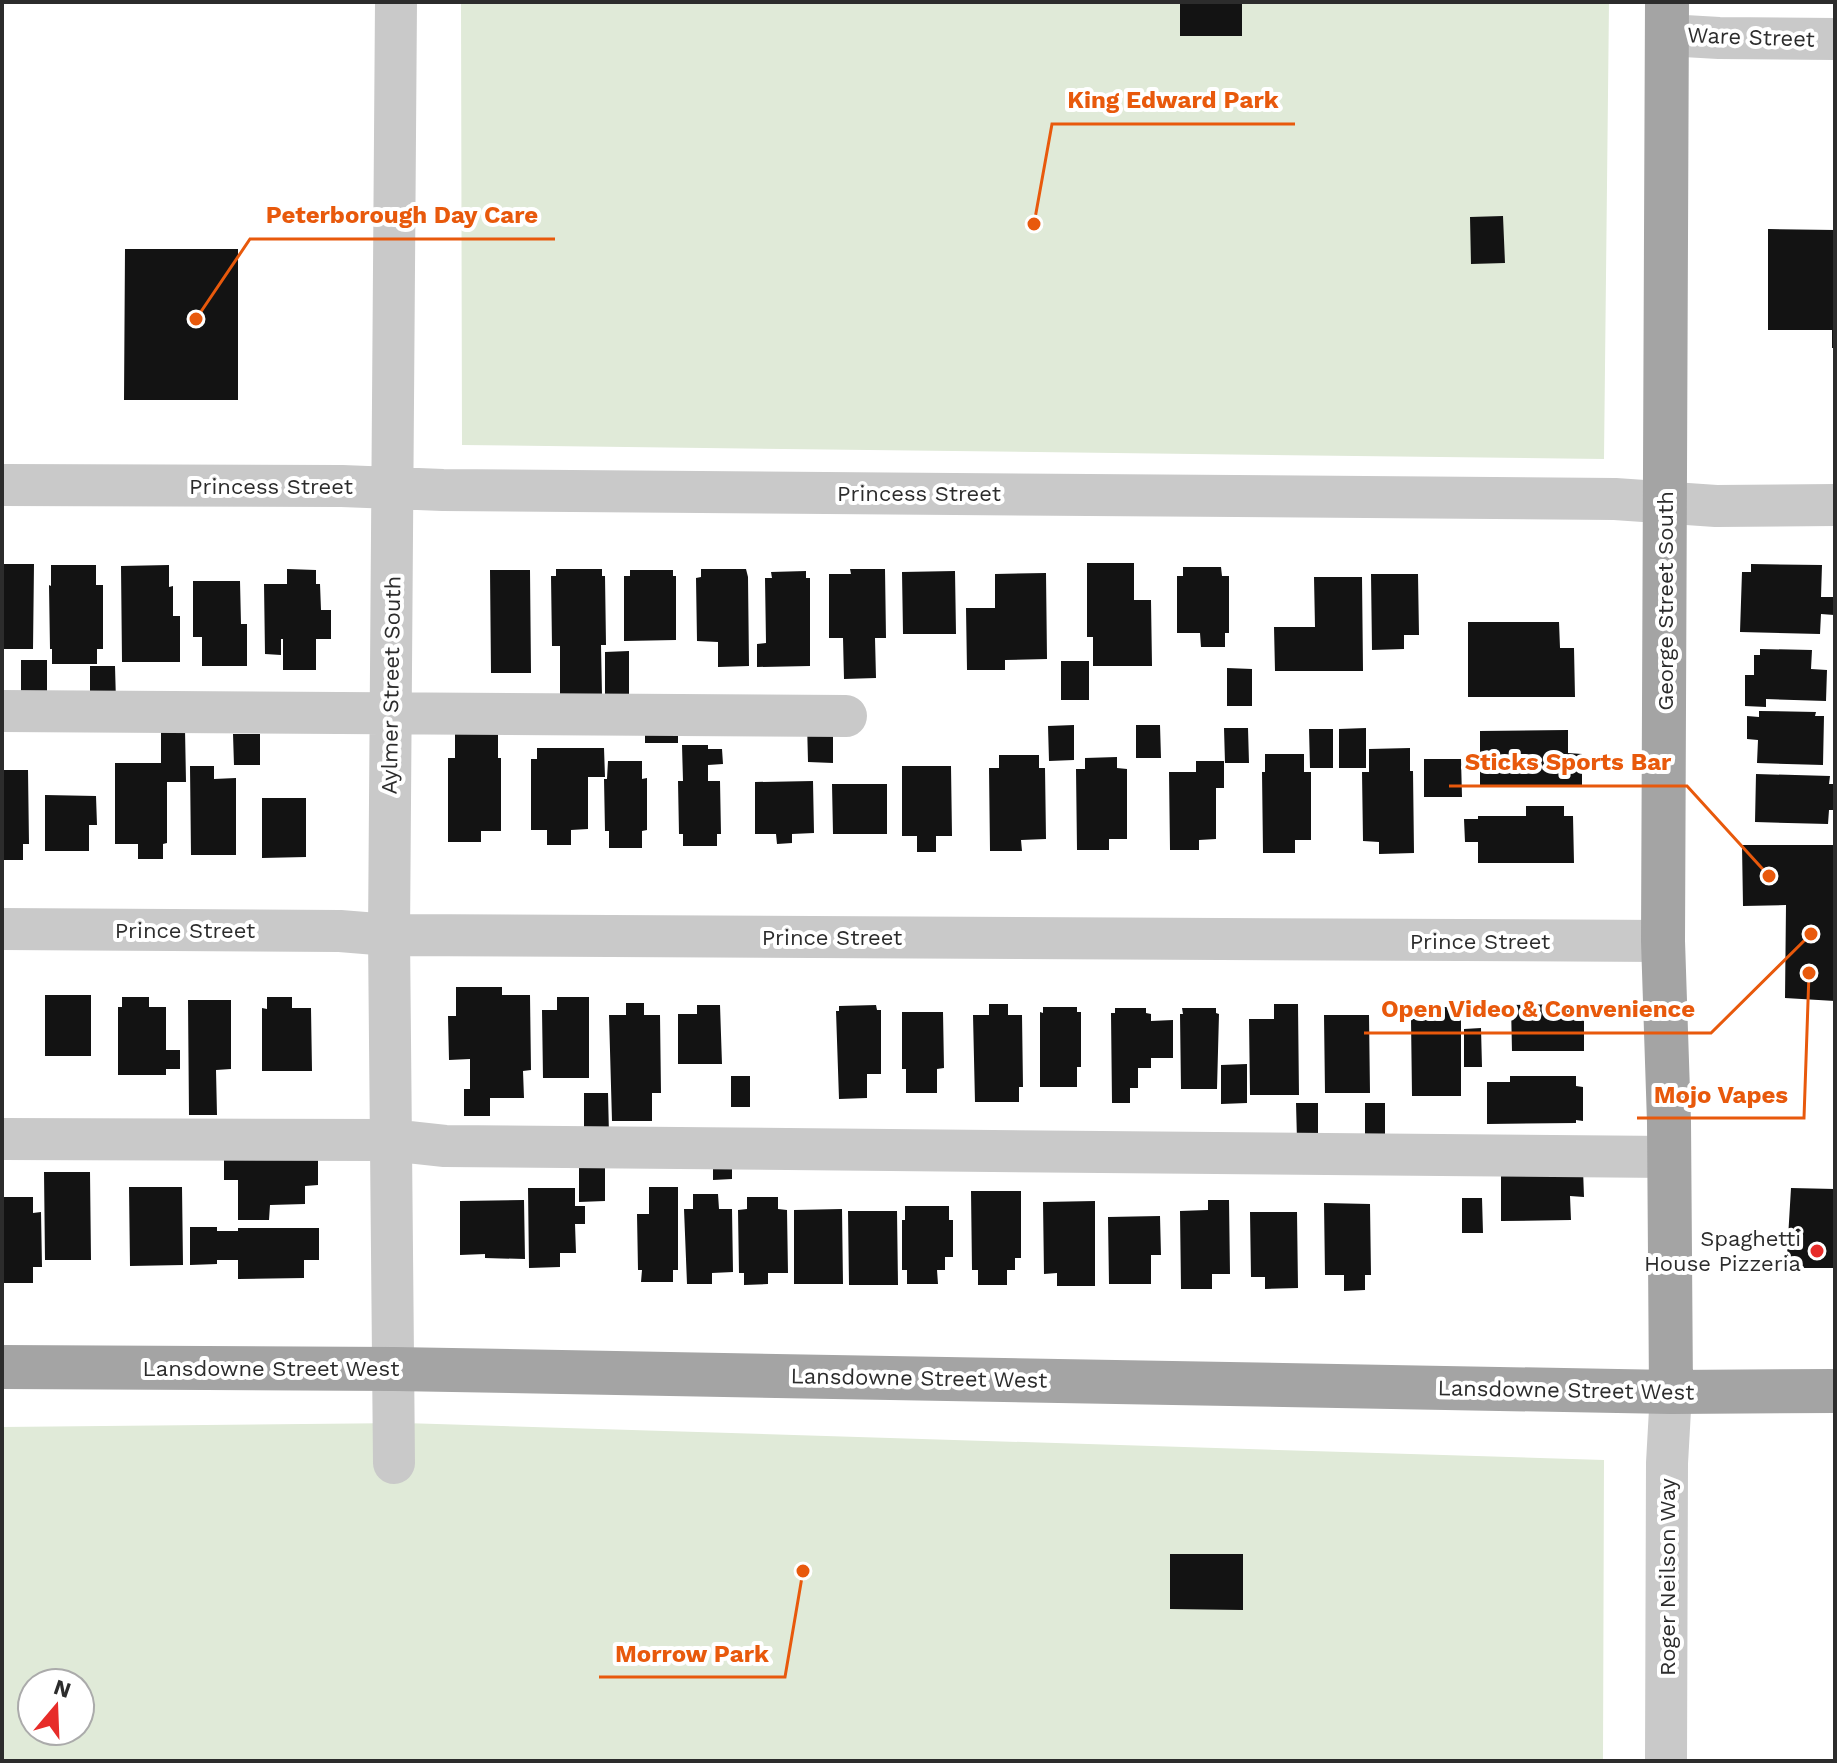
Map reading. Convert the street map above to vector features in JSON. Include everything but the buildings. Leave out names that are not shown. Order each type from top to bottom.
[{"type":"main road","name":"George Street South","points":[[1667,18],[1663,941],[1671,1392]]},
{"type":"main road","name":"Lansdowne Street West","points":[[2,1367],[394,1369],[1671,1392],[1835,1391]]},
{"type":"street","name":"Aylmer Street South","points":[[394,1463],[389,935],[396,2]]},
{"type":"street","name":"Ware Street","points":[[1667,18],[1719,38],[1835,39]]},
{"type":"street","name":"Princess Street","points":[[2,485],[1835,505]]},
{"type":"street","points":[[2,711],[846,716]]},
{"type":"street","name":"Prince Street","points":[[2,929],[340,931],[389,935],[1663,941]]},
{"type":"street","points":[[2,1139],[390,1140],[445,1146],[1669,1157]]},
{"type":"street","name":"Roger Neilson Way","points":[[1666,1761],[1667,1463],[1671,1392]]},
{"type":"green space","points":[[461,2],[1609,2],[1604,459],[462,445]]},
{"type":"green space","points":[[404,1423],[1604,1460],[1603,1761],[2,1761],[2,1427]]},
{"type":"place","name":"King Edward Park","points":[[1034,224]]},
{"type":"place","name":"Peterborough Day Care","points":[[196,319]]},
{"type":"place","name":"Sticks Sports Bar","points":[[1769,876]]},
{"type":"place","name":"Open Video & Convenience","points":[[1811,934]]},
{"type":"place","name":"Mojo Vapes","points":[[1809,973]]},
{"type":"place","name":"Spaghetti House Pizzeria","points":[[1817,1251]]},
{"type":"place","name":"Morrow Park","points":[[803,1571]]}]
